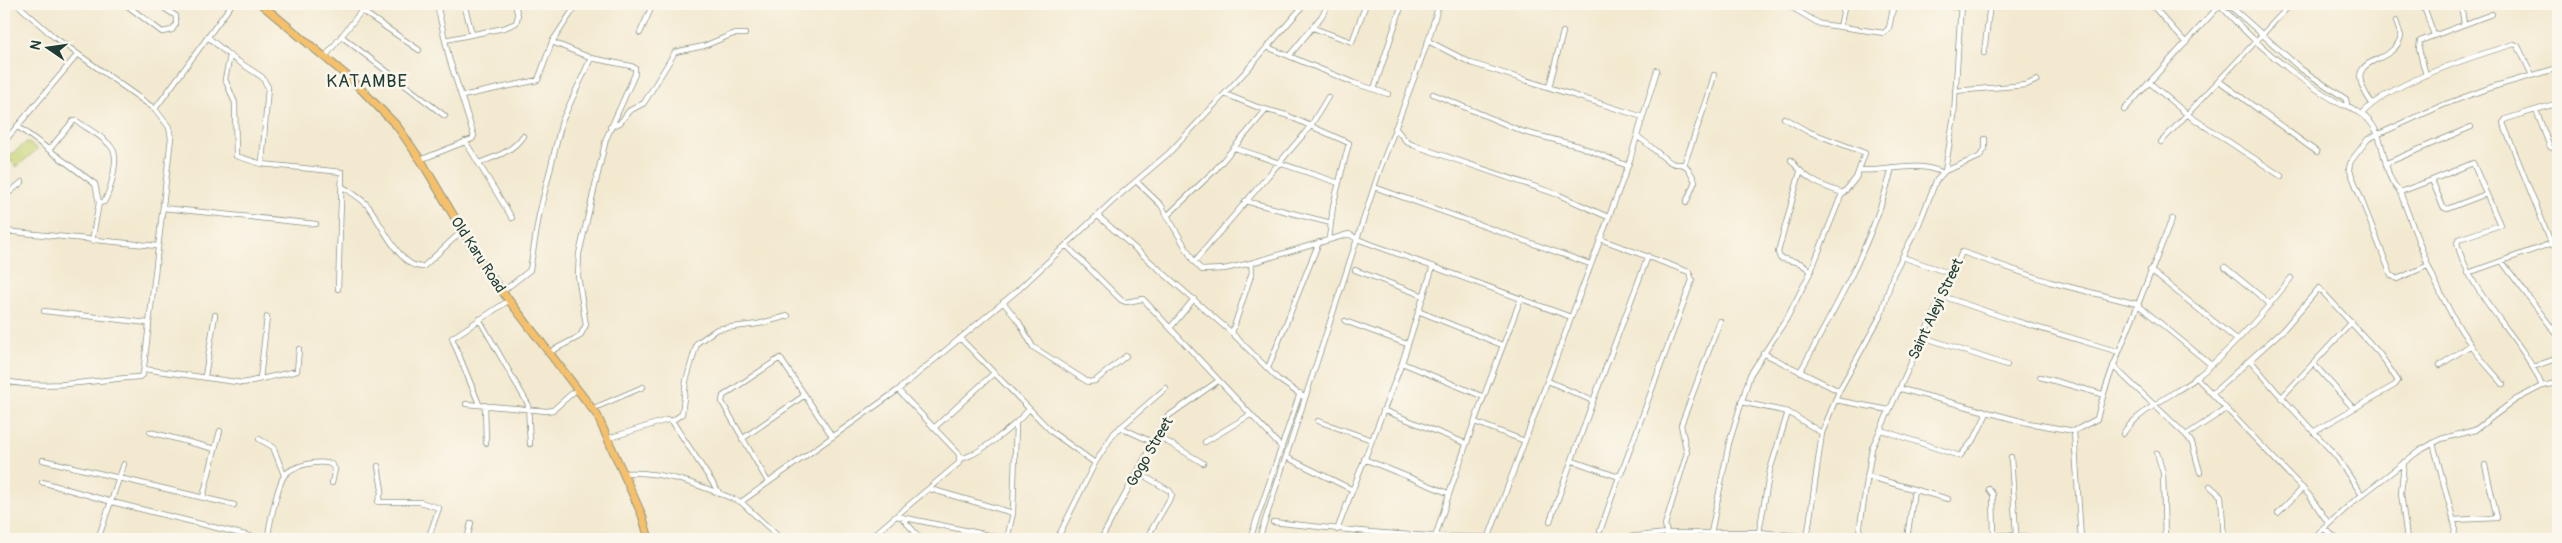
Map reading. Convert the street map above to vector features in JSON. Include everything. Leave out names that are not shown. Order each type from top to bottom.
[{"type":"main road","name":"Old Karu Road","points":[[261,4],[325,57],[389,116],[420,160],[462,231],[508,301],[592,409],[609,438],[645,524],[649,539]]},
{"type":"street","points":[[4,381],[20,384],[63,384],[139,377],[143,375],[171,138],[169,127],[155,109],[78,54],[17,4]]},
{"type":"street","points":[[21,9],[26,4]]},
{"type":"street","points":[[125,4],[162,32],[172,30],[176,24],[176,16],[158,4]]},
{"type":"street","points":[[155,109],[232,4]]},
{"type":"street","points":[[325,57],[367,4]]},
{"type":"street","points":[[420,160],[472,139],[474,133],[445,40],[437,4]]},
{"type":"street","points":[[464,4],[472,34]]},
{"type":"street","points":[[445,40],[516,23],[518,16],[515,4]]},
{"type":"street","points":[[462,96],[538,80],[552,42],[577,4]]},
{"type":"street","points":[[640,33],[653,4]]},
{"type":"street","points":[[741,502],[898,390],[1003,302],[1169,153],[1225,94],[1305,4]]},
{"type":"street","points":[[1289,56],[1313,28],[1329,4]]},
{"type":"street","points":[[1313,28],[1352,42],[1366,4]]},
{"type":"street","points":[[1374,89],[1402,4]]},
{"type":"street","points":[[1259,539],[1374,187],[1428,41],[1439,4]]},
{"type":"street","points":[[1786,4],[1820,24],[1887,32],[1894,4]]},
{"type":"street","points":[[1840,27],[1845,4]]},
{"type":"street","points":[[1941,4],[1961,6],[1954,116],[1944,172]]},
{"type":"street","points":[[1984,53],[1990,4]]},
{"type":"street","points":[[2151,4],[2186,43]]},
{"type":"street","points":[[2228,4],[2301,69],[2346,99],[2347,105]]},
{"type":"street","points":[[2161,142],[2291,4]]},
{"type":"street","points":[[2423,4],[2434,35]]},
{"type":"street","points":[[2461,4],[2464,24]]},
{"type":"street","points":[[2124,110],[2220,5],[2296,74],[2328,97],[2362,114],[2379,134],[2391,179],[2400,192],[2427,266],[2471,345],[2503,384]]},
{"type":"street","points":[[362,11],[419,50]]},
{"type":"street","points":[[2426,75],[2418,44],[2420,41],[2492,14]]},
{"type":"street","points":[[2371,102],[2362,82],[2361,69],[2365,64],[2391,53],[2395,48],[2401,36],[2396,21]]},
{"type":"street","points":[[1549,87],[1563,32]]},
{"type":"street","points":[[610,127],[620,123],[629,111],[644,103],[675,52],[704,46],[733,34],[745,34]]},
{"type":"street","points":[[341,36],[445,116]]},
{"type":"street","points":[[208,37],[230,56],[262,77],[268,87],[262,164]]},
{"type":"street","points":[[1428,41],[1471,63],[1642,117]]},
{"type":"street","points":[[548,353],[580,336],[586,325],[577,266],[604,146],[610,127],[635,74],[635,68],[591,58],[552,42]]},
{"type":"street","points":[[2362,114],[2371,102],[2426,75],[2514,44],[2518,46],[2532,75]]},
{"type":"street","points":[[1267,47],[1354,83],[1388,94]]},
{"type":"street","points":[[4,142],[78,54]]},
{"type":"street","points":[[230,56],[224,79],[235,103],[236,156],[262,164],[338,170],[343,176],[338,289]]},
{"type":"street","points":[[502,292],[530,270],[539,215],[562,121],[591,58]]},
{"type":"street","points":[[2427,266],[2397,279],[2391,275],[2349,168],[2351,161],[2368,139],[2443,105],[2558,68]]},
{"type":"street","points":[[2296,74],[2301,69]]},
{"type":"street","points":[[1273,522],[1337,530],[1435,538],[1488,538],[1628,166],[1657,70]]},
{"type":"street","points":[[1684,165],[1714,75]]},
{"type":"street","points":[[1955,91],[2026,85],[2037,80]]},
{"type":"street","points":[[2219,81],[2317,152]]},
{"type":"street","points":[[2150,82],[2188,115],[2281,176]]},
{"type":"street","points":[[1225,94],[1266,110],[1286,115],[1349,143],[1331,223],[1330,239]]},
{"type":"street","points":[[1433,94],[1524,132],[1579,146],[1628,166]]},
{"type":"street","points":[[1194,262],[1244,201],[1310,127],[1328,97]]},
{"type":"street","points":[[2552,244],[2503,126],[2506,119],[2558,103]]},
{"type":"street","points":[[1168,216],[1215,170],[1266,110]]},
{"type":"street","points":[[2536,110],[2550,147],[2558,150]]},
{"type":"street","points":[[1711,533],[1729,443],[1750,374],[1787,318],[1811,272],[1843,193],[1860,170],[1865,153],[1807,131],[1784,118]]},
{"type":"street","points":[[49,150],[73,121],[77,121],[112,147],[115,158],[111,187],[104,202],[98,203]]},
{"type":"street","points":[[17,126],[95,184],[98,203],[92,241]]},
{"type":"street","points":[[2387,163],[2472,127]]},
{"type":"street","points":[[1395,128],[1407,142],[1413,145],[1559,195],[1608,217]]},
{"type":"street","points":[[479,163],[508,152],[516,146],[523,136]]},
{"type":"street","points":[[1637,138],[1643,139],[1653,151],[1672,163],[1684,165],[1695,181],[1686,202]]},
{"type":"street","points":[[1807,538],[1822,433],[1839,391],[1881,315],[1893,276],[1936,181],[1944,172],[1979,157],[1985,148],[1985,139]]},
{"type":"street","points":[[465,142],[512,218]]},
{"type":"street","points":[[1235,148],[1339,183]]},
{"type":"street","points":[[1791,160],[1800,172],[1820,186],[1843,193]]},
{"type":"street","points":[[2400,192],[2473,163],[2500,225],[2457,241],[2458,250],[2468,274],[2486,303],[2533,367],[2542,386]]},
{"type":"street","points":[[1860,170],[1876,171],[1892,168],[1935,169],[1944,172]]},
{"type":"street","points":[[1800,372],[1859,260],[1883,202],[1892,168]]},
{"type":"street","points":[[1800,172],[1778,252],[1780,258],[1800,263],[1811,272]]},
{"type":"street","points":[[2432,180],[2443,207],[2447,209],[2486,194]]},
{"type":"street","points":[[1136,181],[1161,205],[1194,262],[1202,270],[1208,271],[1251,263],[1348,234],[1500,293],[1521,298],[1571,317]]},
{"type":"street","points":[[4,197],[22,182]]},
{"type":"street","points":[[343,187],[368,206],[403,258],[418,267],[423,267],[462,231]]},
{"type":"street","points":[[1374,187],[1590,264]]},
{"type":"street","points":[[1244,201],[1331,223]]},
{"type":"street","points":[[163,208],[316,224]]},
{"type":"street","points":[[1098,216],[1232,333],[1278,379],[1305,398]]},
{"type":"street","points":[[1901,389],[2028,423],[2074,431],[2097,419],[2102,394],[2112,374],[2113,366],[2150,270],[2172,219]]},
{"type":"street","points":[[4,231],[157,246]]},
{"type":"street","points":[[1600,239],[1690,273],[1692,280],[1600,531]]},
{"type":"street","points":[[2468,274],[2503,263],[2558,241]]},
{"type":"street","points":[[1268,368],[1319,242]]},
{"type":"street","points":[[1066,245],[1120,300],[1126,302],[1143,299],[1286,456],[1351,489]]},
{"type":"street","name":"Saint Aleyi Street","points":[[1858,539],[1872,448],[1889,410],[1901,389],[1960,254],[1966,252],[2050,282],[2137,304]]},
{"type":"street","points":[[1550,521],[1648,256]]},
{"type":"street","points":[[1902,257],[1952,274]]},
{"type":"street","points":[[1232,333],[1252,272],[1251,263]]},
{"type":"street","points":[[2503,263],[2558,336]]},
{"type":"street","points":[[1337,530],[1351,489],[1402,363],[1433,266]]},
{"type":"street","points":[[2225,267],[2270,304]]},
{"type":"street","points":[[1355,270],[1424,296]]},
{"type":"street","points":[[2150,270],[2237,340]]},
{"type":"street","points":[[2123,434],[2134,420],[2196,377],[2237,340],[2291,278]]},
{"type":"street","points":[[2212,394],[2283,330],[2319,288],[2379,353],[2398,381],[2395,385],[2313,432]]},
{"type":"street","points":[[1942,296],[2006,318],[2119,352]]},
{"type":"street","points":[[1435,538],[1465,443],[1475,422],[1521,298]]},
{"type":"street","points":[[1170,328],[1194,299]]},
{"type":"street","points":[[478,404],[452,338],[508,301]]},
{"type":"street","points":[[1003,302],[1019,322],[1033,347],[1088,382],[1095,381],[1126,356]]},
{"type":"street","points":[[2137,304],[2210,364]]},
{"type":"street","points":[[44,310],[148,323]]},
{"type":"street","points":[[1418,311],[1502,345]]},
{"type":"street","points":[[205,376],[215,314]]},
{"type":"street","points":[[609,438],[667,420],[672,421],[682,414],[686,381],[697,343],[717,329],[758,324],[788,316]]},
{"type":"street","points":[[260,379],[268,317]]},
{"type":"street","points":[[479,319],[526,399],[529,410],[530,444]]},
{"type":"street","points":[[1668,539],[1665,525],[1687,453],[1681,425],[1720,321]]},
{"type":"street","points":[[1345,322],[1407,344]]},
{"type":"street","points":[[2281,398],[2352,322]]},
{"type":"street","points":[[1923,337],[2007,365]]},
{"type":"street","points":[[960,338],[1052,432],[1095,464]]},
{"type":"street","points":[[2440,365],[2471,345]]},
{"type":"street","points":[[144,369],[205,376],[243,383],[296,371],[299,349]]},
{"type":"street","points":[[1763,353],[1839,391]]},
{"type":"street","points":[[768,482],[722,402],[723,396],[780,358],[832,436]]},
{"type":"street","points":[[2533,367],[2558,358]]},
{"type":"street","points":[[2250,360],[2281,398],[2336,456],[2362,495]]},
{"type":"street","points":[[1402,363],[1484,397]]},
{"type":"street","points":[[2314,364],[2352,408]]},
{"type":"street","points":[[2113,366],[2186,435],[2192,443],[2200,472]]},
{"type":"street","points":[[934,428],[994,373]]},
{"type":"street","points":[[2040,377],[2102,394]]},
{"type":"street","points":[[2196,377],[2303,488],[2329,524]]},
{"type":"street","name":"Gogo Street","points":[[1101,539],[1152,442],[1169,415],[1218,380]]},
{"type":"street","points":[[1548,381],[1593,401]]},
{"type":"street","points":[[2312,539],[2362,495],[2404,462],[2433,443],[2474,430],[2515,400],[2542,386],[2558,383]]},
{"type":"street","points":[[592,409],[642,387]]},
{"type":"street","points":[[1057,539],[1095,464],[1120,426],[1166,388]]},
{"type":"street","points":[[466,404],[529,410],[553,410],[577,389]]},
{"type":"street","points":[[898,390],[960,459]]},
{"type":"street","points":[[1250,539],[1300,393]]},
{"type":"street","points":[[742,439],[805,395]]},
{"type":"street","points":[[1835,400],[1889,410]]},
{"type":"street","points":[[1741,402],[1788,412],[1822,433]]},
{"type":"street","points":[[484,405],[486,443]]},
{"type":"street","points":[[869,539],[930,489],[959,463],[960,459],[975,454],[1008,427],[1016,424],[1029,409]]},
{"type":"street","points":[[2186,435],[2226,409]]},
{"type":"street","points":[[1383,410],[1465,443]]},
{"type":"street","points":[[1881,430],[1960,456],[1978,433],[1986,415],[1983,410]]},
{"type":"street","points":[[1759,532],[1770,470],[1788,412]]},
{"type":"street","points":[[1205,442],[1250,415]]},
{"type":"street","points":[[1318,420],[1372,440]]},
{"type":"street","points":[[672,421],[720,494]]},
{"type":"street","points":[[1475,422],[1525,441]]},
{"type":"street","points":[[898,516],[1008,539],[1014,513],[1016,424]]},
{"type":"street","points":[[1120,426],[1152,442]]},
{"type":"street","points":[[203,497],[220,431]]},
{"type":"street","points":[[2074,431],[2082,539]]},
{"type":"street","points":[[150,432],[215,449]]},
{"type":"street","points":[[1156,435],[1203,463]]},
{"type":"street","points":[[259,439],[273,447],[284,475]]},
{"type":"street","points":[[2433,443],[2453,520],[2454,539]]},
{"type":"street","points":[[2157,453],[2163,474],[2165,539]]},
{"type":"street","points":[[2011,458],[2016,534]]},
{"type":"street","points":[[1364,459],[1448,493]]},
{"type":"street","points":[[43,460],[234,505]]},
{"type":"street","points":[[1573,461],[1619,477]]},
{"type":"street","points":[[42,482],[112,502],[265,539],[284,475],[290,470],[326,462],[335,469],[332,482]]},
{"type":"street","points":[[2404,462],[2401,493],[2407,539]]},
{"type":"street","points":[[113,539],[99,538],[124,464]]},
{"type":"street","points":[[2453,520],[2497,518],[2486,465]]},
{"type":"street","points":[[378,466],[382,490],[378,502],[420,502],[438,508],[428,539]]},
{"type":"street","points":[[1137,472],[1170,491],[1172,495],[1146,539]]},
{"type":"street","points":[[624,473],[654,474],[704,487],[741,502],[781,539]]},
{"type":"street","points":[[1867,476],[1948,499]]},
{"type":"street","points":[[2210,486],[2221,496],[2224,539]]},
{"type":"street","points":[[2278,513],[2303,488]]},
{"type":"street","points":[[930,489],[1014,513]]},
{"type":"street","points":[[1989,489],[1993,495],[1994,535]]},
{"type":"street","points":[[1907,539],[1914,490]]},
{"type":"street","points":[[898,516],[921,539]]},
{"type":"street","points":[[467,539],[471,523]]},
{"type":"street","points":[[2324,529],[2338,539]]},
{"type":"street","points":[[1608,539],[1667,533],[1759,532],[1830,539]]},
{"type":"street","points":[[1980,539],[1994,535],[2016,534],[2025,538],[2038,539]]},
{"type":"green space","points":[[27,142],[38,149],[16,167],[8,157]]},
{"type":"district","name":"KATAMBE","points":[[367,81]]}]
